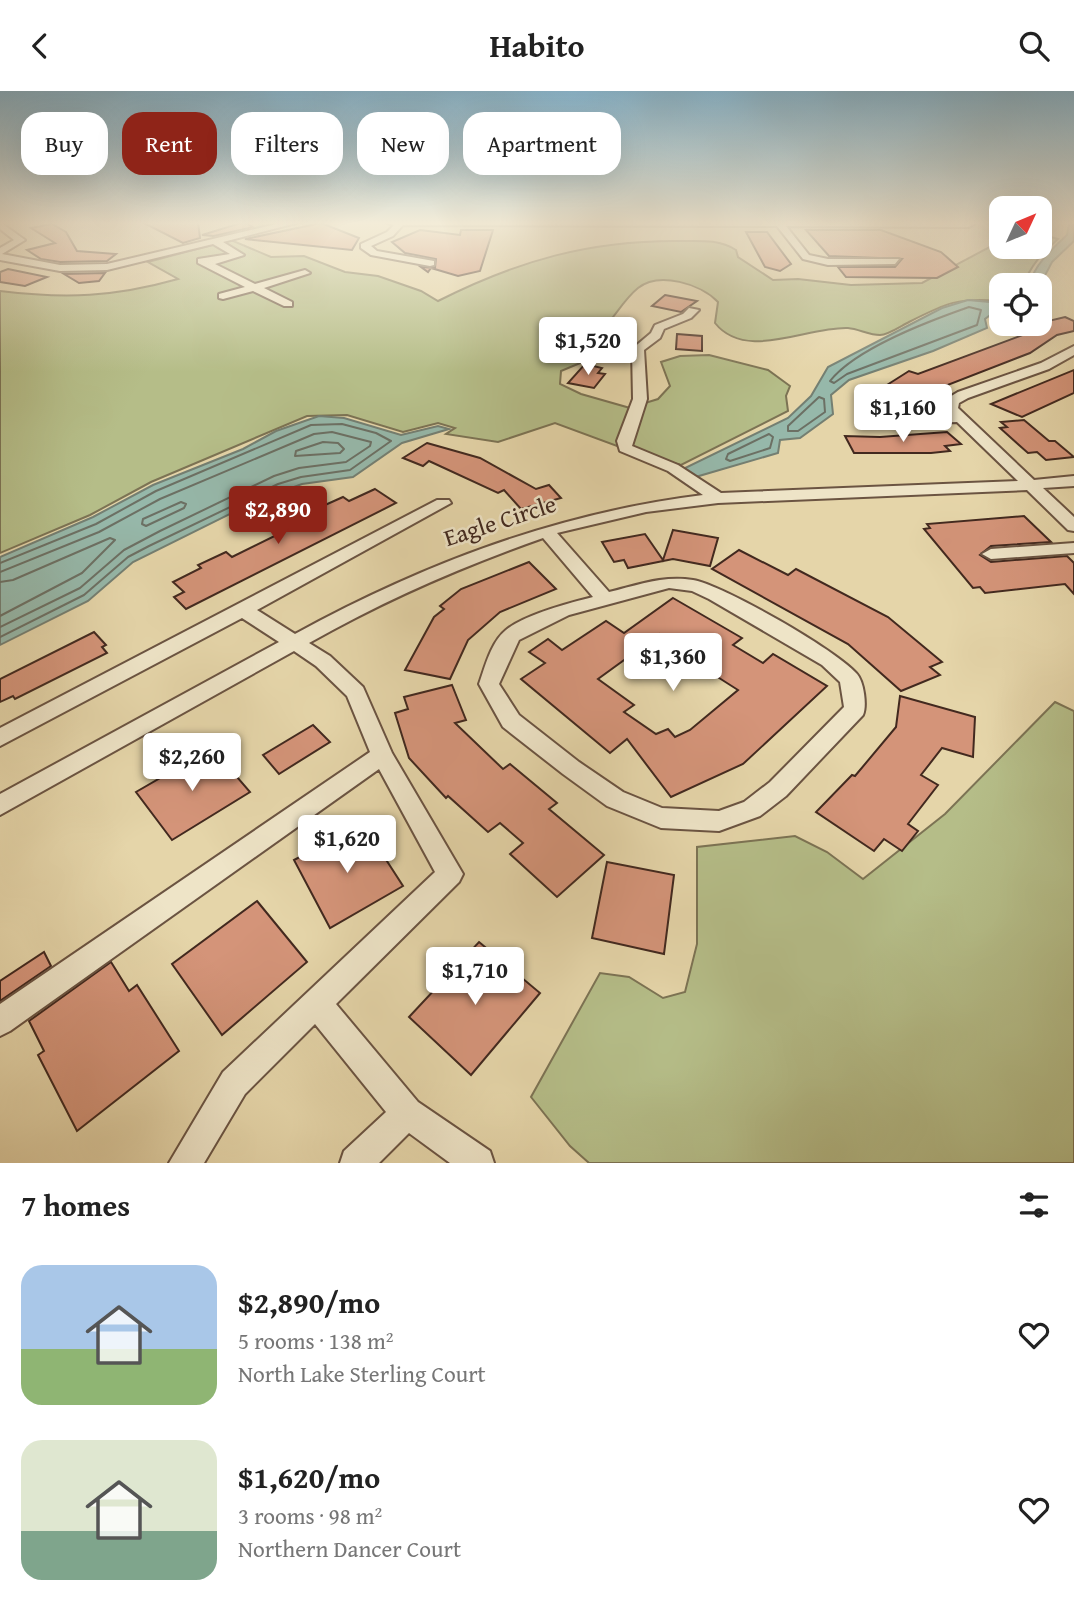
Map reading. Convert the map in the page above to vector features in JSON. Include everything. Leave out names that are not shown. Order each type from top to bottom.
[{"type":"street","points":[[224,272],[288,304]]},
{"type":"street","points":[[223,296],[305,272]]},
{"type":"street","points":[[693,310],[687,316],[659,327],[656,335],[638,349],[640,399],[624,441],[625,447],[650,461],[673,468],[718,498]]},
{"type":"street","points":[[1074,350],[1045,366],[963,395],[953,401],[951,409],[1074,526]]},
{"type":"street","points":[[877,421],[960,418]]},
{"type":"street","name":"Eagle Circle","points":[[0,805],[400,586],[477,554],[546,531],[646,507],[718,498],[1074,481]]},
{"type":"street","points":[[0,738],[443,503]]},
{"type":"street","points":[[546,531],[604,598]]},
{"type":"street","points":[[991,554],[1074,548]]},
{"type":"street","points":[[669,582],[696,586],[830,660],[850,679],[855,709],[778,789],[752,809],[719,821],[661,818],[615,799],[511,721],[489,684],[500,654],[512,635],[562,611],[604,598],[669,582]]},
{"type":"street","points":[[185,1163],[234,1083],[450,874],[382,755],[356,692],[323,661],[242,609]]},
{"type":"street","points":[[0,1021],[382,755]]},
{"type":"street","points":[[317,1003],[407,1112],[478,1163]]},
{"type":"street","points":[[356,1163],[407,1112]]},
{"type":"green space","points":[[166,272],[345,272],[378,276],[421,291],[438,301],[504,272],[761,272],[773,280],[798,279],[851,285],[922,283],[943,272],[1030,272],[989,273],[989,301],[953,303],[883,335],[848,328],[760,341],[743,340],[728,334],[715,323],[718,302],[701,290],[680,282],[657,280],[638,288],[613,317],[624,328],[621,341],[607,352],[561,371],[560,384],[581,394],[630,408],[617,446],[555,423],[498,442],[446,434],[455,428],[438,423],[403,432],[347,415],[307,416],[151,482],[90,515],[0,553],[0,291],[47,295],[111,293],[178,279]]},
{"type":"green space","points":[[709,355],[768,370],[790,386],[786,396],[788,411],[681,465],[654,458],[632,446],[645,403],[658,399],[670,386],[661,362],[680,356]]},
{"type":"green space","points":[[1055,702],[1074,711],[1074,1163],[589,1163],[570,1146],[531,1097],[600,973],[629,977],[663,998],[685,992],[697,944],[697,847],[795,836],[827,852],[863,879],[945,814]]},
{"type":"water","points":[[968,300],[989,302],[989,316],[985,319],[987,328],[933,351],[849,380],[831,395],[833,414],[800,438],[780,440],[778,453],[692,478],[683,469],[788,418],[811,396],[828,367],[942,308]]},
{"type":"water","points":[[319,416],[344,418],[401,435],[438,426],[449,429],[402,443],[353,477],[302,484],[256,501],[133,562],[88,601],[0,645],[0,557],[93,517],[153,485],[243,449],[276,431]]},
{"type":"building","points":[[0,272],[23,272],[47,277],[25,286],[0,282]]},
{"type":"building","points":[[445,272],[475,272],[458,276]]},
{"type":"building","points":[[842,272],[948,272],[937,278],[846,277]]},
{"type":"building","points":[[105,273],[99,281],[79,283],[64,274]]},
{"type":"building","points":[[665,295],[697,301],[681,312],[652,306]]},
{"type":"building","points":[[1065,317],[1074,321],[1074,331],[1057,335],[1030,353],[940,388],[934,386],[912,407],[868,397],[909,371],[918,374],[1020,336],[1052,336],[1052,320]]},
{"type":"building","points":[[677,334],[702,336],[702,351],[676,349]]},
{"type":"building","points":[[585,364],[602,368],[598,373],[605,374],[594,388],[568,383]]},
{"type":"building","points":[[1074,370],[1074,393],[1022,417],[991,404]]},
{"type":"building","points":[[1024,420],[1074,457],[1046,460],[1037,452],[1028,453],[1000,428],[1007,427],[1001,422]]},
{"type":"building","points":[[947,432],[961,444],[945,446],[950,451],[931,453],[854,453],[845,436],[880,437]]},
{"type":"building","points":[[427,443],[480,458],[536,489],[549,485],[561,498],[521,509],[504,490],[498,493],[429,461],[423,466],[403,458]]},
{"type":"building","points":[[375,489],[396,503],[186,609],[174,597],[184,592],[173,582],[201,568],[198,565],[226,552],[232,557],[299,524],[287,515],[307,505],[314,510],[343,497],[349,501]]},
{"type":"building","points":[[1024,516],[1051,542],[991,546],[980,555],[991,562],[1067,556],[1074,563],[1074,594],[1065,584],[985,593],[980,587],[973,588],[924,529],[930,528],[927,524]]},
{"type":"building","points":[[673,530],[718,538],[710,566],[673,559],[628,568],[624,560],[614,562],[602,542],[645,534],[663,560]]},
{"type":"building","points":[[739,550],[788,575],[796,569],[888,617],[942,662],[930,667],[940,675],[901,691],[848,644],[712,569]]},
{"type":"building","points":[[529,562],[556,589],[500,612],[468,640],[450,679],[405,670],[434,617],[444,609],[440,606],[461,589]]},
{"type":"building","points":[[673,598],[742,638],[733,645],[763,663],[773,654],[827,686],[743,764],[671,797],[627,739],[610,753],[521,679],[545,663],[529,652],[548,639],[562,650],[606,621],[624,633]],"holes":[[[660,634],[688,651],[683,655],[738,690],[690,730],[675,737],[668,729],[656,734],[624,712],[634,705],[598,679]]]},
{"type":"building","points":[[94,632],[106,645],[102,647],[107,653],[15,699],[13,696],[0,702],[0,679]]},
{"type":"building","points":[[452,685],[466,720],[455,723],[503,769],[510,764],[557,803],[549,809],[604,855],[557,897],[510,854],[523,843],[500,823],[488,832],[448,796],[446,798],[409,758],[395,713],[408,709],[404,697]]},
{"type":"building","points":[[900,696],[975,717],[973,757],[942,748],[921,775],[938,785],[908,824],[918,831],[902,851],[884,839],[874,851],[816,812],[852,775],[855,776],[896,727]]},
{"type":"building","points":[[313,725],[330,742],[279,774],[263,755]]},
{"type":"building","points":[[212,748],[250,792],[172,840],[136,792]]},
{"type":"building","points":[[363,824],[403,886],[330,928],[294,860]]},
{"type":"building","points":[[607,862],[674,875],[664,954],[592,938]]},
{"type":"building","points":[[257,901],[307,962],[222,1035],[172,964]]},
{"type":"building","points":[[479,942],[540,993],[471,1075],[409,1017]]},
{"type":"building","points":[[44,952],[51,966],[0,1001],[0,981]]},
{"type":"building","points":[[111,962],[129,991],[137,985],[179,1051],[77,1131],[38,1055],[44,1051],[29,1021]]}]
